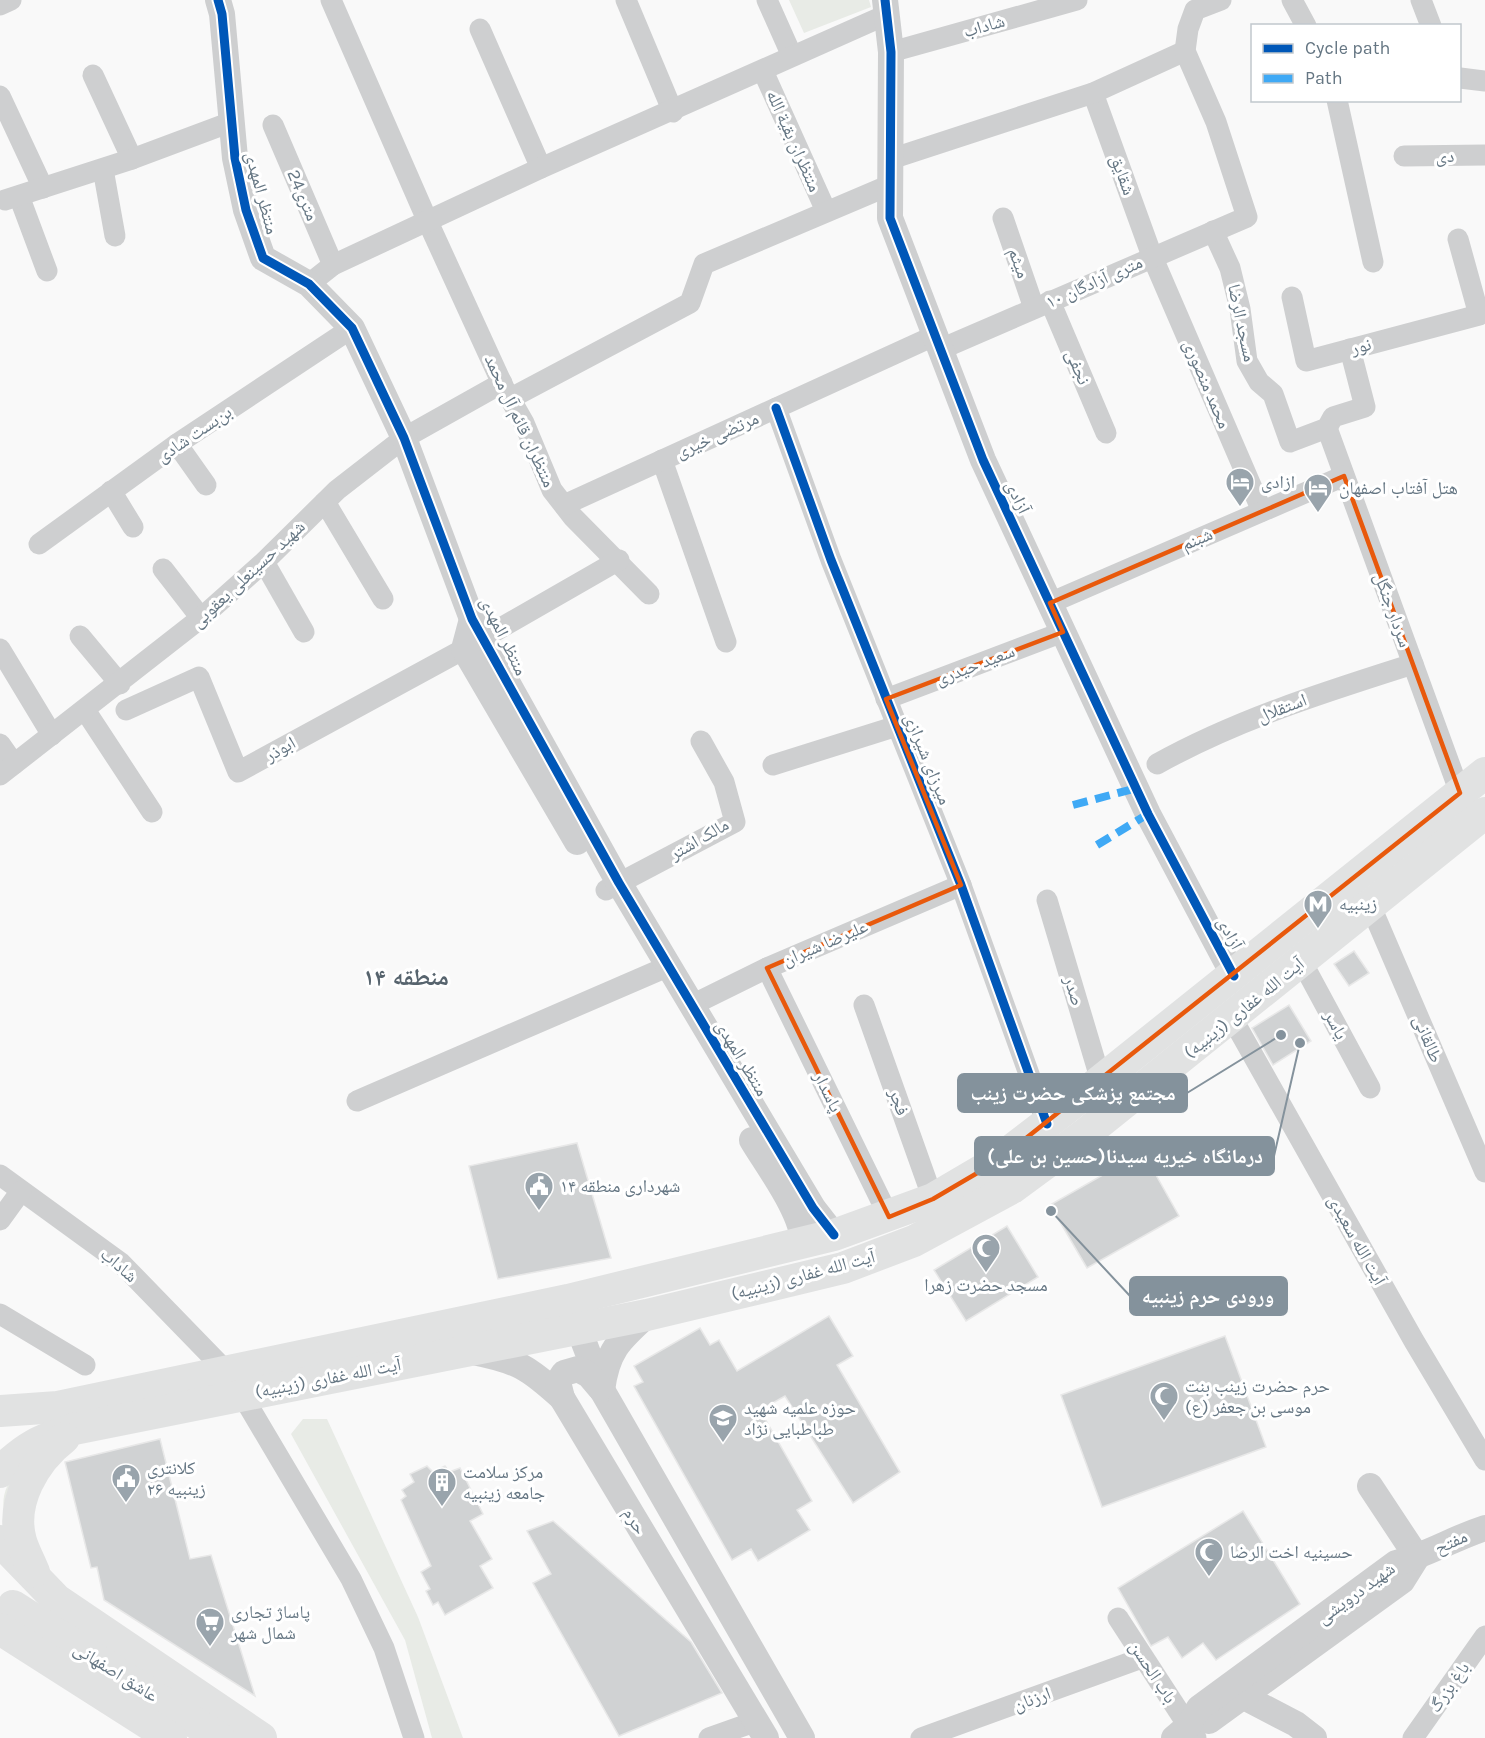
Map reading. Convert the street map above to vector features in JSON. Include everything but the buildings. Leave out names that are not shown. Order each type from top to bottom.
[{"type":"main road","name":"آیت الله غفاری (زینبیه)","points":[[0,1411],[58,1407],[225,1370],[568,1300],[804,1222],[834,1235],[933,1199],[996,1162],[1047,1124],[1337,894],[1485,773]]},
{"type":"main road","name":"آیت الله غفاری (زینبیه)","points":[[7,1458],[37,1441],[74,1430],[647,1315],[843,1268],[914,1241],[1012,1188],[1232,1018],[1484,818]]},
{"type":"main road","points":[[1381,857],[1401,882]]},
{"type":"main road","points":[[1337,894],[1364,913]]},
{"type":"main road","points":[[47,1590],[20,1540],[21,1498],[42,1459],[74,1430]]},
{"type":"main road","points":[[0,1541],[47,1590]]},
{"type":"main road","points":[[0,1573],[18,1577],[47,1590],[261,1738]]},
{"type":"main road","name":"عاشق اصفهانی","points":[[6,1618],[171,1738]]},
{"type":"main road","name":"عاشق اصفهانی","points":[[6,1618],[219,1738]]},
{"type":"main road","points":[[6,1654],[142,1738]]},
{"type":"street","points":[[0,5],[11,0]]},
{"type":"street","name":"منتظر المهدی","points":[[218,0],[222,14],[235,158],[246,210],[264,258],[309,284],[352,328],[404,438],[440,536],[463,588],[473,635],[661,970],[692,1005],[804,1222]]},
{"type":"street","name":"منتظران قائم آل محمد","points":[[331,0],[428,222],[552,490],[649,594]]},
{"type":"street","points":[[626,0],[673,112]]},
{"type":"street","points":[[767,0],[792,56]]},
{"type":"street","name":"شاداب","points":[[891,52],[1077,0]]},
{"type":"street","points":[[1292,0],[1305,24]]},
{"type":"street","points":[[1421,0],[1430,24]]},
{"type":"street","points":[[891,159],[1093,93],[1185,51],[1188,29],[1195,10],[1214,1]]},
{"type":"street","points":[[309,284],[333,265],[541,168],[763,71],[887,7]]},
{"type":"street","name":"آزادی","points":[[887,7],[891,52],[890,218],[983,460],[1148,814],[1234,976]]},
{"type":"street","points":[[480,29],[541,168]]},
{"type":"street","name":"۱۰ متری آزادگان","points":[[939,342],[1042,304],[1247,217],[1216,122],[1185,51]]},
{"type":"street","name":"منتظران بقیة الله","points":[[763,71],[826,210]]},
{"type":"street","points":[[93,75],[132,159]]},
{"type":"street","points":[[1461,78],[1485,81]]},
{"type":"street","name":"شقایق","points":[[1093,93],[1152,256]]},
{"type":"street","points":[[0,96],[43,188]]},
{"type":"street","points":[[1337,102],[1373,262]]},
{"type":"street","points":[[46,271],[12,198],[132,159],[231,122]]},
{"type":"street","name":"24متری","points":[[273,125],[333,265]]},
{"type":"street","name":"دی","points":[[1404,156],[1485,155]]},
{"type":"street","points":[[103,169],[115,236]]},
{"type":"street","name":"شهید حسینعلی یعقوبی","points":[[7,770],[120,684],[201,618],[264,562],[325,502],[404,438],[690,303],[704,264],[890,184]]},
{"type":"street","name":"میثم","points":[[1003,218],[1042,304]]},
{"type":"street","name":"مسجد الرضا","points":[[1213,231],[1230,268],[1240,309],[1247,361],[1259,382],[1273,394],[1290,442],[1327,428],[1333,417],[1365,407],[1350,349]]},
{"type":"street","name":"نور","points":[[1292,297],[1306,361],[1479,315],[1458,239]]},
{"type":"street","name":"محمد منصوری","points":[[1152,256],[1262,511]]},
{"type":"street","name":"نجفی","points":[[1042,304],[1106,433]]},
{"type":"street","name":"بن‌بست شادی","points":[[39,544],[177,444],[352,328]]},
{"type":"street","name":"مرتضی خیری","points":[[564,505],[776,408],[939,342]]},
{"type":"street","name":"میرزای شیرازی","points":[[776,408],[886,699],[961,885],[1047,1124]]},
{"type":"street","name":"سردار جنگل","points":[[1327,428],[1460,793]]},
{"type":"street","points":[[177,444],[206,485]]},
{"type":"street","points":[[662,460],[726,642]]},
{"type":"street","name":"شبنم","points":[[1050,603],[1344,476]]},
{"type":"street","points":[[111,490],[133,527]]},
{"type":"street","points":[[325,502],[383,599]]},
{"type":"street","points":[[473,635],[619,560]]},
{"type":"street","points":[[264,562],[304,632]]},
{"type":"street","points":[[163,569],[201,618]]},
{"type":"street","name":"سعید حیدری","points":[[886,699],[1063,632]]},
{"type":"street","name":"ابوذر","points":[[126,710],[199,676],[238,772],[473,635]]},
{"type":"street","points":[[80,636],[120,684]]},
{"type":"street","points":[[0,649],[52,735]]},
{"type":"street","name":"استقلال","points":[[1157,764],[1204,737],[1317,694],[1413,664]]},
{"type":"street","points":[[85,710],[152,812]]},
{"type":"street","points":[[773,765],[897,726]]},
{"type":"street","name":"مالک اشتر","points":[[613,887],[735,822],[724,782],[701,741]]},
{"type":"street","points":[[0,744],[7,770]]},
{"type":"street","name":"علیرضا شیران","points":[[692,1005],[767,968],[961,885]]},
{"type":"street","name":"صدر","points":[[1047,900],[1101,1081]]},
{"type":"street","name":"طالقانی","points":[[1364,913],[1485,1172]]},
{"type":"street","name":"یاسر","points":[[1302,962],[1370,1088]]},
{"type":"street","name":"پاسدار","points":[[767,968],[889,1216]]},
{"type":"street","points":[[357,1101],[661,970],[804,1222]]},
{"type":"street","name":"فجر","points":[[864,1005],[933,1199]]},
{"type":"street","name":"آیت الله سعیدی","points":[[1232,1018],[1414,1341],[1485,1461]]},
{"type":"street","name":"شاداب","points":[[0,1175],[121,1263],[225,1370]]},
{"type":"street","points":[[0,1220],[21,1191]]},
{"type":"street","points":[[568,1300],[602,1390]]},
{"type":"street","points":[[0,1314],[85,1365]]},
{"type":"street","points":[[602,1390],[605,1366],[617,1342],[647,1315]]},
{"type":"street","name":"حرم","points":[[466,1351],[512,1360],[538,1376],[562,1398],[762,1730]]},
{"type":"street","points":[[562,1398],[558,1382],[564,1373],[578,1368],[589,1375],[602,1390]]},
{"type":"street","name":"حرم","points":[[602,1390],[802,1738]]},
{"type":"street","points":[[242,1395],[351,1579],[384,1648],[414,1738]]},
{"type":"street","points":[[1370,1486],[1417,1557]]},
{"type":"street","name":"مفتح","points":[[1417,1557],[1461,1536],[1485,1528]]},
{"type":"street","name":"شهید درویشی","points":[[1186,1734],[1244,1697],[1402,1581],[1417,1557]]},
{"type":"street","name":"شهید درویشی","points":[[1186,1734],[1199,1708],[1396,1563],[1417,1557]]},
{"type":"street","name":"باب الحسن","points":[[1118,1618],[1186,1734]]},
{"type":"street","name":"باغ بزرگ","points":[[1413,1738],[1485,1636]]},
{"type":"street","name":"ارزنان","points":[[921,1738],[1143,1658]]},
{"type":"street","points":[[1273,1676],[1305,1731]]},
{"type":"street","points":[[1244,1697],[1305,1731]]},
{"type":"street","points":[[709,1738],[762,1730]]},
{"type":"highlighted area","points":[[1344,476],[1460,793],[996,1162],[933,1199],[889,1217],[767,968],[961,885],[886,699],[1063,632],[1050,603]]},
{"type":"shaded area","points":[[789,0],[869,0],[871,7],[804,33]]},
{"type":"shaded area","points":[[303,1419],[327,1419],[418,1617],[463,1738],[432,1738],[405,1640],[291,1434]]},
{"type":"shaded area","points":[[21,1466],[8,1530],[3,1503],[4,1496],[9,1482]]},
{"type":"marked path","points":[[1073,805],[1137,788]]},
{"type":"marked path","points":[[1097,845],[1148,814]]},
{"type":"cycle path","points":[[218,0],[222,14],[235,158],[246,210],[263,258],[309,284],[352,328],[404,438],[472,619],[619,883],[813,1208],[834,1235]]},
{"type":"cycle path","points":[[885,0],[891,52],[890,218],[983,460],[1148,814],[1234,976]]},
{"type":"cycle path","points":[[776,408],[831,560],[961,885],[1047,1124]]},
{"type":"place","name":"ازادی","points":[[1240,508]]},
{"type":"place","name":"هتل آفتاب اصفهان","points":[[1318,514]]},
{"type":"place","name":"زینبیه","points":[[1318,930]]},
{"type":"place","name":"مجتمع پزشکی حضرت زینب","points":[[1281,1035]]},
{"type":"place","name":"درمانگاه خیریه سیدنا(حسین بن علی)","points":[[1300,1043]]},
{"type":"place","name":"ورودی حرم زینبیه","points":[[1051,1211]]},
{"type":"place","name":"شهرداری منطقه ۱۴","points":[[539,1212]]},
{"type":"place","name":"مسجد حضرت زهرا","points":[[986,1274]]},
{"type":"place","name":"حرم حضرت زینب بنت موسی بن جعفر (ع)","points":[[1164,1422]]},
{"type":"place","name":"حوزه علمیه شهید طباطبایی نژاد","points":[[723,1444]]},
{"type":"place","name":"کلانتری ۲۶ زینبیه","points":[[126,1504]]},
{"type":"place","name":"مرکز سلامت جامعه زینبیه","points":[[442,1508]]},
{"type":"place","name":"حسینیه اخت الرضا","points":[[1209,1578]]},
{"type":"place","name":"پاساژ تجاری شمال شهر","points":[[210,1648]]},
{"type":"district","name":"منطقه ۱۴","points":[[406,977]]}]
